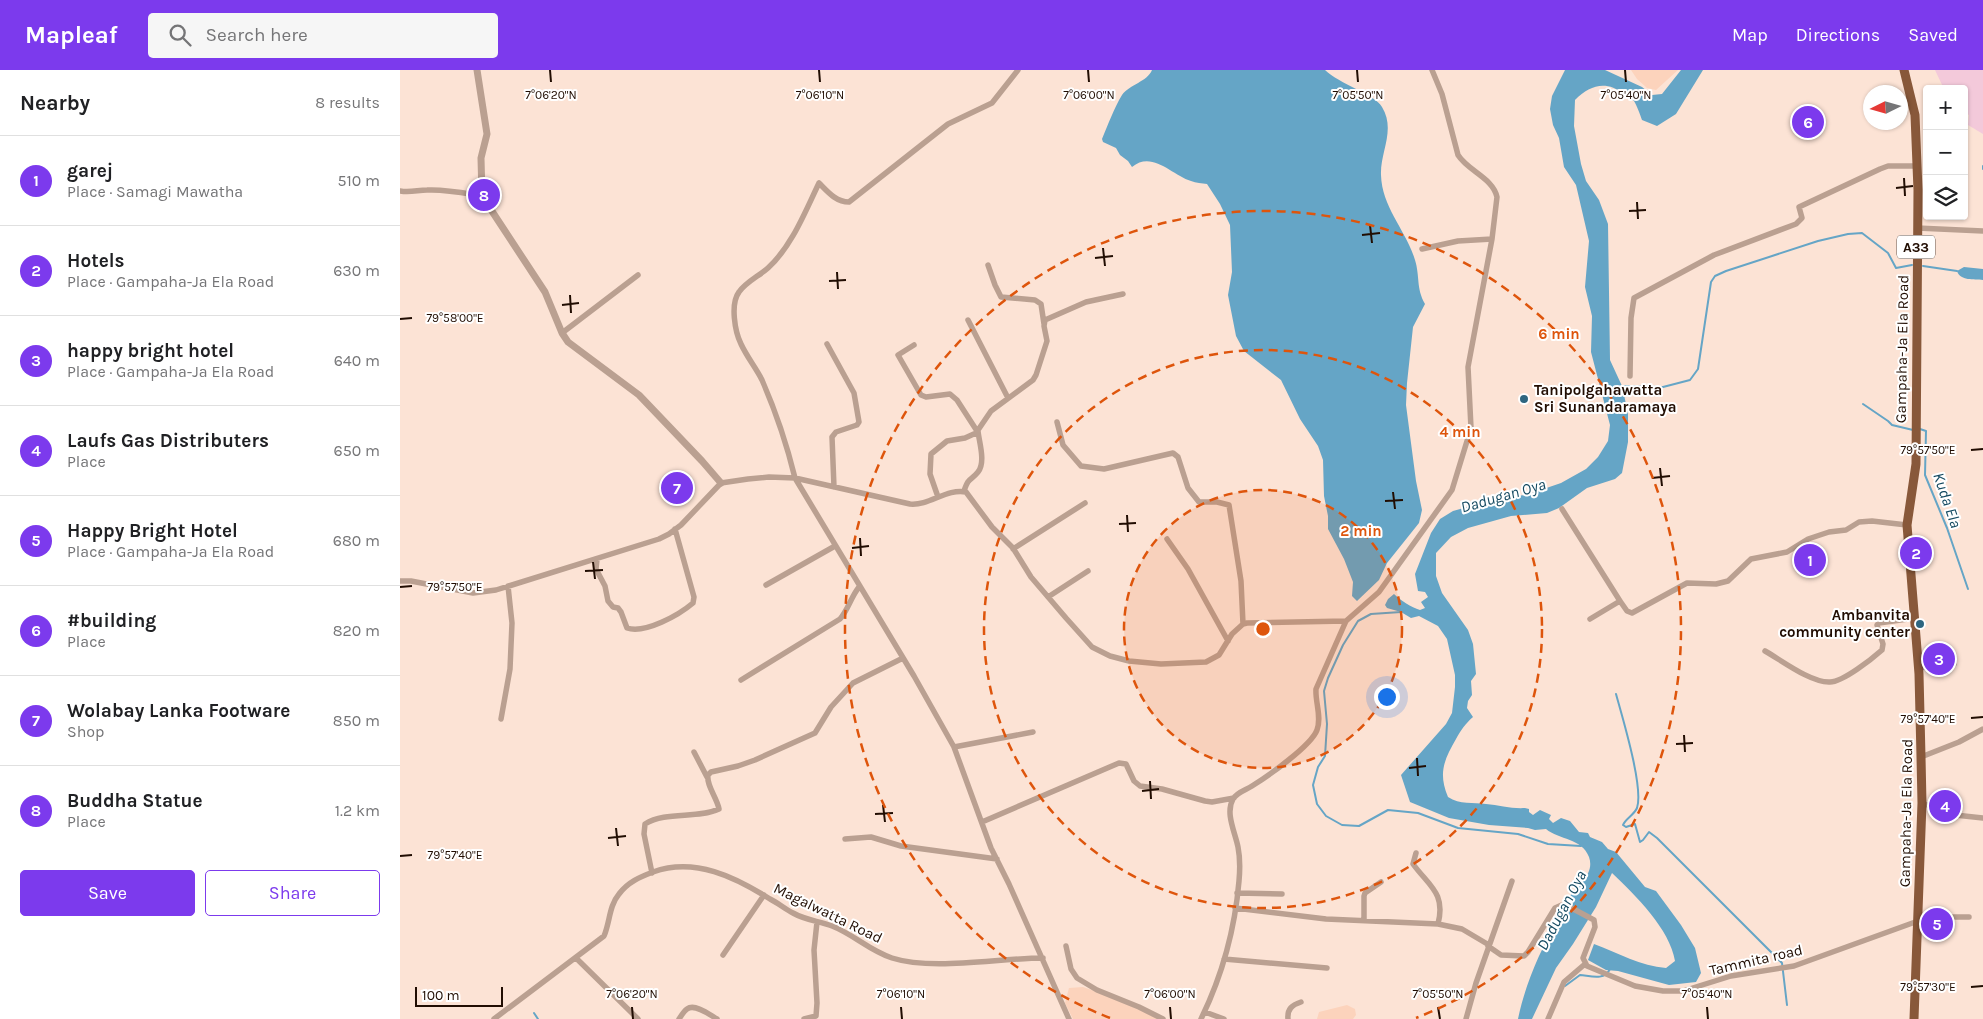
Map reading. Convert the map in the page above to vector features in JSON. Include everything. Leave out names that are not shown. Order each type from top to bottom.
[{"type":"highway","name":"Gampaha-Ja Ela Road","points":[[1904,70],[1915,115],[1918,166],[1916,228],[1916,464],[1907,525],[1918,668],[1922,803],[1914,1019]]},
{"type":"street","points":[[477,70],[487,134],[481,158],[482,196],[545,292],[562,333],[568,342],[639,395],[721,483]]},
{"type":"street","points":[[1018,70],[992,103],[948,124],[849,202],[843,202],[832,196],[819,183],[794,233],[768,268],[753,278],[738,293],[734,303],[736,327],[741,344],[753,361],[762,381],[786,441],[795,478],[954,747],[997,859],[1043,958],[1068,1019]]},
{"type":"street","points":[[982,822],[1119,763],[1126,764],[1134,781],[1140,786],[1162,788],[1212,802],[1234,798],[1274,771],[1313,738],[1318,728],[1319,717],[1316,689],[1346,621],[1379,592],[1452,490],[1471,428],[1468,367],[1492,239],[1497,205],[1496,192],[1458,154],[1442,94],[1432,70]]},
{"type":"street","points":[[1630,376],[1631,318],[1634,298],[1714,256],[1796,224],[1802,218],[1799,207],[1880,169],[1888,166],[1918,166]]},
{"type":"street","points":[[400,191],[444,190],[482,196]]},
{"type":"street","points":[[1916,228],[1983,231]]},
{"type":"street","points":[[1422,250],[1458,241],[1492,239]]},
{"type":"street","points":[[938,496],[930,474],[932,454],[947,441],[965,438],[977,431],[991,411],[1036,375],[1047,341],[1041,304],[1035,300],[1002,297],[994,285],[988,265]]},
{"type":"street","points":[[562,333],[638,275]]},
{"type":"street","points":[[1044,324],[1045,320],[1054,315],[1086,302],[1123,294]]},
{"type":"street","points":[[968,320],[1008,398]]},
{"type":"street","points":[[827,344],[854,394],[859,422],[858,425],[836,432],[832,438],[834,488]]},
{"type":"street","points":[[914,345],[898,355],[921,395],[926,397],[950,394],[957,400],[977,431],[982,461],[979,471],[968,480],[964,492]]},
{"type":"street","points":[[1057,422],[1063,444],[1081,466],[1104,469],[1173,453],[1178,457],[1188,488],[1199,502],[1217,502],[1229,505],[1241,581],[1243,624]]},
{"type":"street","points":[[400,581],[411,581],[473,593],[508,586],[659,539],[675,530],[721,483],[769,477],[795,478],[915,505],[938,496],[966,492],[992,526],[1013,549],[1031,577],[1092,647],[1110,656],[1129,661],[1161,664],[1206,662],[1219,655],[1232,634],[1243,624],[1346,621]]},
{"type":"street","points":[[1013,549],[1085,503]]},
{"type":"street","points":[[1562,509],[1627,612],[1632,613],[1688,583],[1716,584],[1728,581],[1751,559],[1787,552],[1808,539],[1830,532],[1846,530],[1858,522],[1872,521],[1907,525]]},
{"type":"street","points":[[597,559],[596,569],[605,586],[608,601],[612,607],[618,608],[621,612],[627,628],[633,630],[658,624],[684,611],[693,603],[694,597],[675,530]]},
{"type":"street","points":[[1167,539],[1188,569],[1228,641]]},
{"type":"street","points":[[766,585],[835,546]]},
{"type":"street","points":[[1048,597],[1088,571]]},
{"type":"street","points":[[501,719],[510,669],[512,623],[508,586]]},
{"type":"street","points":[[741,680],[840,619],[844,615],[852,595],[859,587]]},
{"type":"street","points":[[1590,619],[1620,601]]},
{"type":"street","points":[[1764,651],[1804,674],[1831,682],[1842,678],[1882,650],[1877,625],[1879,623],[1915,618]]},
{"type":"street","points":[[707,778],[711,772],[756,760],[816,733],[831,707],[853,683],[903,658]]},
{"type":"street","points":[[1918,668],[1954,664]]},
{"type":"street","points":[[1921,757],[1959,742],[1983,729]]},
{"type":"street","points":[[954,747],[1033,732]]},
{"type":"street","points":[[652,872],[644,834],[645,824],[676,816],[720,809],[694,752]]},
{"type":"street","points":[[1201,1019],[1224,959],[1233,925],[1239,880],[1238,848],[1231,820],[1231,807],[1234,798]]},
{"type":"street","points":[[1922,803],[1955,815],[1983,818]]},
{"type":"street","points":[[845,839],[871,837],[901,846],[997,859]]},
{"type":"street","points":[[1416,853],[1413,864],[1429,882],[1440,901],[1438,924]]},
{"type":"street","name":"Magalwatta Road","points":[[494,1019],[604,936],[610,912],[617,896],[625,886],[639,877],[652,872],[680,866],[701,868],[729,877],[764,895],[792,913],[840,929],[890,958],[906,962],[970,962],[1043,958]]},
{"type":"street","points":[[1466,1019],[1489,945],[1512,881]]},
{"type":"street","points":[[1364,920],[1365,893],[1381,882]]},
{"type":"street","points":[[1237,893],[1282,894]]},
{"type":"street","points":[[723,955],[764,895]]},
{"type":"street","points":[[1235,908],[1326,919],[1438,924],[1462,929],[1489,945],[1501,955],[1522,956],[1528,952],[1554,908],[1564,904],[1594,920],[1595,927],[1583,958],[1585,964],[1564,982],[1548,1019]]},
{"type":"street","points":[[1918,919],[1969,917]]},
{"type":"street","name":"Tammita road","points":[[1585,964],[1635,986],[1663,991],[1683,991],[1731,976],[1794,966],[1918,919]]},
{"type":"street","points":[[804,1019],[816,1016],[814,950],[817,922]]},
{"type":"street","points":[[1066,946],[1071,968],[1077,978],[1097,990],[1140,1006],[1163,1019]]},
{"type":"street","points":[[576,958],[638,1019]]},
{"type":"street","points":[[1224,959],[1327,968]]},
{"type":"street","points":[[1288,1019],[1287,1014],[1291,1007],[1301,1002]]},
{"type":"street","points":[[679,1019],[687,1009],[692,1008],[706,1012],[717,1019]]},
{"type":"street","points":[[1205,1012],[1224,1019]]},
{"type":"shaded area","points":[[1631,70],[1678,70],[1656,90],[1647,88]]},
{"type":"shaded area","points":[[1935,70],[1983,70],[1983,134],[1968,125],[1968,85],[1942,85]]},
{"type":"shaded area","points":[[1083,987],[1161,1019],[1073,1019],[1065,1003],[1069,988]]},
{"type":"shaded area","points":[[1347,1005],[1355,1009],[1356,1015],[1353,1019],[1317,1019],[1319,1012]]},
{"type":"water","points":[[1152,70],[1325,70],[1378,102],[1386,116],[1388,133],[1381,166],[1382,187],[1385,198],[1411,249],[1415,260],[1420,293],[1425,304],[1413,327],[1406,405],[1416,481],[1422,510],[1419,523],[1387,563],[1379,580],[1357,601],[1352,596],[1353,582],[1344,559],[1328,529],[1328,516],[1324,496],[1323,460],[1318,446],[1300,419],[1281,380],[1244,351],[1236,336],[1228,295],[1232,272],[1230,225],[1220,204],[1207,184],[1191,181],[1154,162],[1139,162],[1132,167],[1116,148],[1103,142],[1102,139],[1122,95],[1150,74]]},
{"type":"water","points":[[1565,70],[1605,70],[1642,87],[1652,95],[1662,94],[1681,70],[1703,70],[1676,114],[1657,126],[1642,120],[1634,101],[1611,87],[1598,86],[1592,88],[1575,100],[1574,126],[1581,164],[1586,181],[1599,200],[1608,224],[1610,360],[1622,386],[1628,413],[1628,442],[1622,473],[1615,479],[1587,488],[1559,508],[1547,513],[1511,516],[1468,528],[1451,537],[1436,553],[1436,576],[1442,593],[1468,630],[1473,644],[1476,674],[1471,681],[1472,695],[1468,701],[1467,708],[1473,717],[1461,730],[1448,754],[1444,767],[1443,781],[1448,797],[1453,800],[1525,808],[1529,809],[1529,812],[1533,815],[1540,810],[1551,815],[1549,819],[1553,823],[1561,818],[1570,821],[1579,832],[1588,833],[1590,837],[1602,842],[1608,849],[1616,852],[1645,887],[1656,891],[1681,925],[1695,948],[1701,973],[1696,982],[1669,985],[1618,971],[1606,970],[1588,960],[1594,944],[1657,967],[1666,968],[1675,961],[1672,949],[1659,925],[1641,902],[1612,873],[1596,907],[1556,968],[1532,1019],[1518,1019],[1529,981],[1539,956],[1570,896],[1588,874],[1590,869],[1589,857],[1581,846],[1546,829],[1535,830],[1489,825],[1449,818],[1410,802],[1401,775],[1446,724],[1452,713],[1455,675],[1447,639],[1438,626],[1419,616],[1411,618],[1401,612],[1387,608],[1385,605],[1394,594],[1413,607],[1420,610],[1425,608],[1421,602],[1428,597],[1425,592],[1418,591],[1415,574],[1431,533],[1440,519],[1453,511],[1503,497],[1526,495],[1561,483],[1586,469],[1598,457],[1608,441],[1610,425],[1591,352],[1592,316],[1585,287],[1589,241],[1576,185],[1564,167],[1559,138],[1553,125],[1550,109],[1552,96]]},
{"type":"water","points":[[1964,267],[1983,269],[1983,280],[1968,279],[1961,276],[1957,271]]},
{"type":"waterway","points":[[1622,386],[1663,387],[1690,380],[1698,369],[1711,282],[1715,276],[1726,271],[1818,241],[1848,234],[1862,233],[1888,253],[1896,268],[1912,265]]},
{"type":"waterway","points":[[1923,266],[1957,271]]},
{"type":"waterway","points":[[1863,404],[1892,425],[1913,430]]},
{"type":"waterway","name":"Kuda Ela","points":[[1920,429],[1926,431],[1925,475],[1947,528],[1968,589]]},
{"type":"waterway","points":[[1401,612],[1371,614],[1358,621],[1343,645],[1328,678],[1324,691],[1327,724],[1325,756],[1318,767],[1313,785],[1317,804],[1326,816],[1342,825],[1359,826],[1388,810],[1418,813],[1458,828],[1518,834],[1548,844],[1581,846]]},
{"type":"waterway","points":[[1616,694],[1638,785],[1637,808],[1623,825],[1626,827],[1635,824],[1640,842],[1649,832],[1657,838],[1782,963],[1787,1005]]},
{"type":"waterway","points":[[1565,986],[1580,975],[1601,976],[1610,969]]},
{"type":"waterway","points":[[534,1013],[538,1019]]},
{"type":"place","name":"#building","points":[[1808,122]]},
{"type":"place","name":"Buddha Statue","points":[[484,195]]},
{"type":"place","name":"Tanipolgahawatta Sri Sunandaramaya","points":[[1524,399]]},
{"type":"place","name":"Wolabay Lanka Footware","points":[[677,488]]},
{"type":"place","name":"Hotels","points":[[1916,553]]},
{"type":"place","name":"garej","points":[[1810,560]]},
{"type":"place","name":"Ambanvita community center","points":[[1920,624]]},
{"type":"place","name":"happy bright hotel","points":[[1939,659]]},
{"type":"place","name":"Laufs Gas Distributers","points":[[1945,806]]},
{"type":"place","name":"Happy Bright Hotel","points":[[1937,924]]},
{"type":"water label","name":"Dadugan Oya","points":[[1503,495]]},
{"type":"water label","name":"Dadugan Oya","points":[[1561,910]]}]
